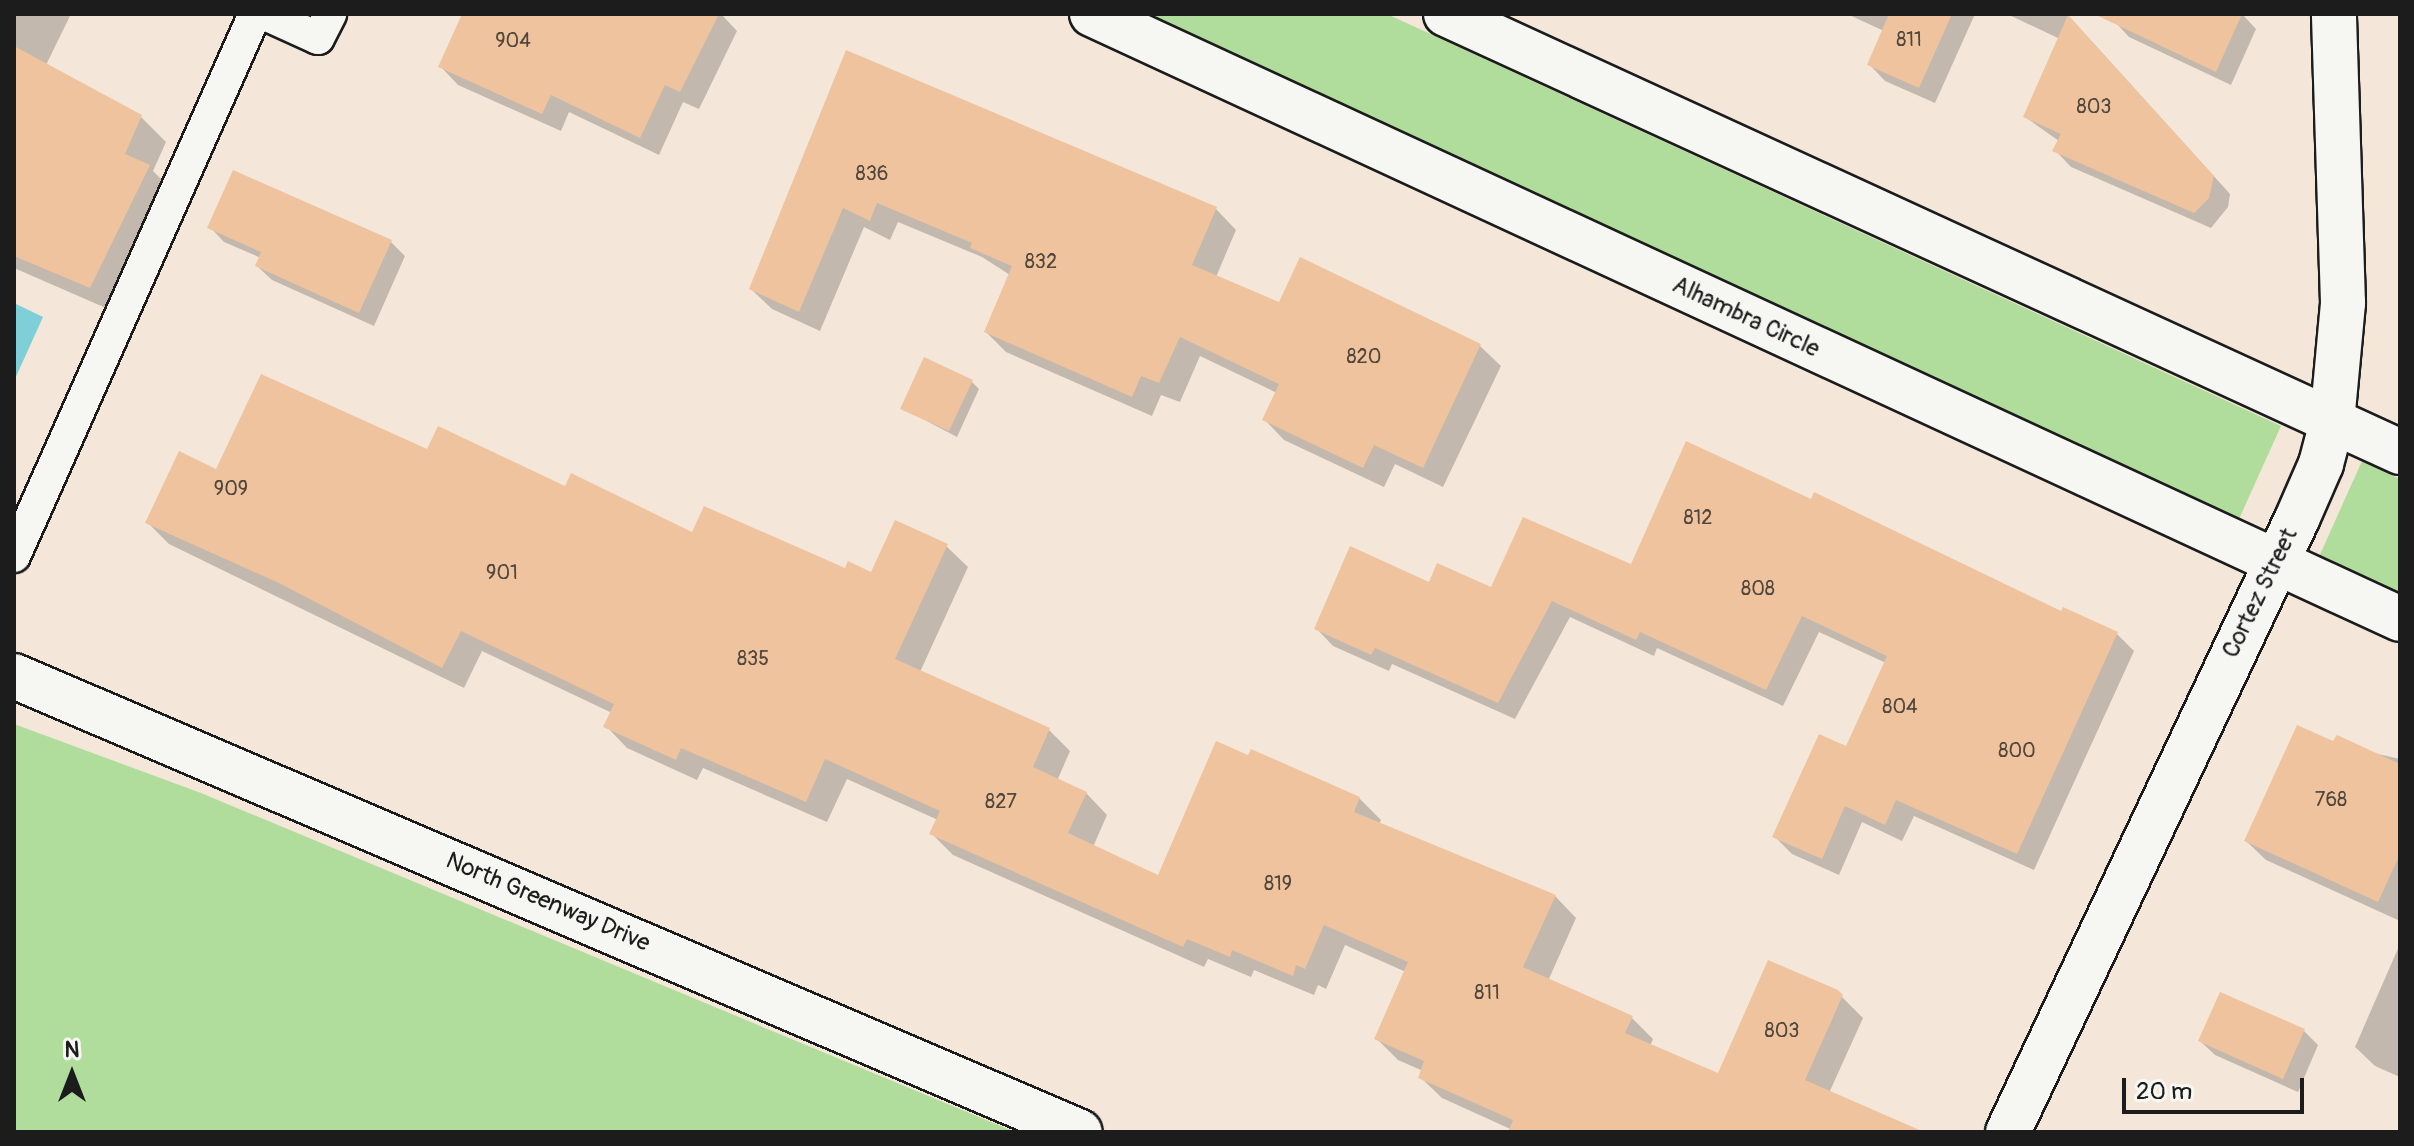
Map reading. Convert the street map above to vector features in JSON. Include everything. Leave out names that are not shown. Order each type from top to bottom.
[{"type":"street","name":"Alhambra Circle","points":[[1092,14],[2400,619]]},
{"type":"street","points":[[1446,14],[2400,452]]},
{"type":"street","name":"Cortez Street","points":[[2008,1132],[2321,464],[2332,422],[2343,303],[2334,14]]},
{"type":"street","name":"North Greenway Drive","points":[[14,676],[1080,1132]]},
{"type":"lane","points":[[14,556],[255,14]]},
{"type":"lane","points":[[265,14],[318,38],[330,14]]},
{"type":"green space","points":[[1132,14],[1387,14],[2281,426],[2239,519]]},
{"type":"green space","points":[[2362,461],[2400,479],[2400,597],[2318,559]]},
{"type":"green space","points":[[14,724],[201,793],[1015,1132],[14,1132]]},
{"type":"water","points":[[14,303],[43,317],[14,381]]},
{"type":"building","points":[[462,14],[719,14],[680,92],[665,85],[640,138],[551,95],[542,114],[438,67]]},
{"type":"building","points":[[1889,14],[1952,14],[1919,88],[1867,65]]},
{"type":"building","points":[[2094,14],[2242,14],[2216,72]]},
{"type":"building","points":[[2068,15],[2214,176],[2209,198],[2194,213],[2052,151],[2061,134],[2023,117]]},
{"type":"building","points":[[14,46],[142,115],[125,154],[150,165],[90,288],[14,256]]},
{"type":"building","points":[[846,50],[1217,207],[1192,265],[1279,302],[1300,257],[1481,344],[1423,468],[1374,445],[1363,468],[1262,420],[1279,384],[1180,337],[1159,383],[1141,376],[1132,397],[984,332],[1012,266],[970,248],[972,243],[877,203],[870,221],[843,208],[799,312],[749,289]]},
{"type":"building","points":[[233,170],[392,240],[359,313],[255,266],[261,252],[207,228]]},
{"type":"building","points":[[924,357],[973,380],[949,431],[900,409]]},
{"type":"building","points":[[261,374],[427,449],[438,426],[565,486],[571,473],[692,532],[704,506],[845,568],[848,561],[871,572],[895,520],[948,544],[895,659],[1050,728],[1033,767],[1087,792],[1068,833],[1158,875],[1216,741],[1248,755],[1251,749],[1360,797],[1354,812],[1556,895],[1523,967],[1633,1016],[1625,1033],[1718,1073],[1768,960],[1838,990],[1843,995],[1805,1080],[1924,1132],[1508,1132],[1513,1120],[1418,1078],[1424,1061],[1374,1039],[1408,962],[1324,925],[1305,969],[1296,965],[1293,976],[1232,950],[1230,957],[1187,939],[1183,947],[929,834],[940,811],[825,759],[806,802],[681,748],[676,760],[603,727],[614,704],[461,631],[442,668],[279,583],[145,523],[179,451],[216,469]]},
{"type":"building","points":[[1686,441],[1811,499],[1814,492],[2061,611],[2063,607],[2118,632],[2017,854],[1896,800],[1885,825],[1845,806],[1822,859],[1772,837],[1819,734],[1846,746],[1887,656],[1802,616],[1766,690],[1640,632],[1636,640],[1552,601],[1498,703],[1375,648],[1371,655],[1314,629],[1350,546],[1429,582],[1437,563],[1491,587],[1523,517],[1631,564]]},
{"type":"building","points":[[2297,725],[2333,741],[2337,735],[2400,764],[2400,854],[2378,902],[2244,841]]},
{"type":"building","points":[[2220,992],[2305,1029],[2283,1079],[2198,1041]]}]
